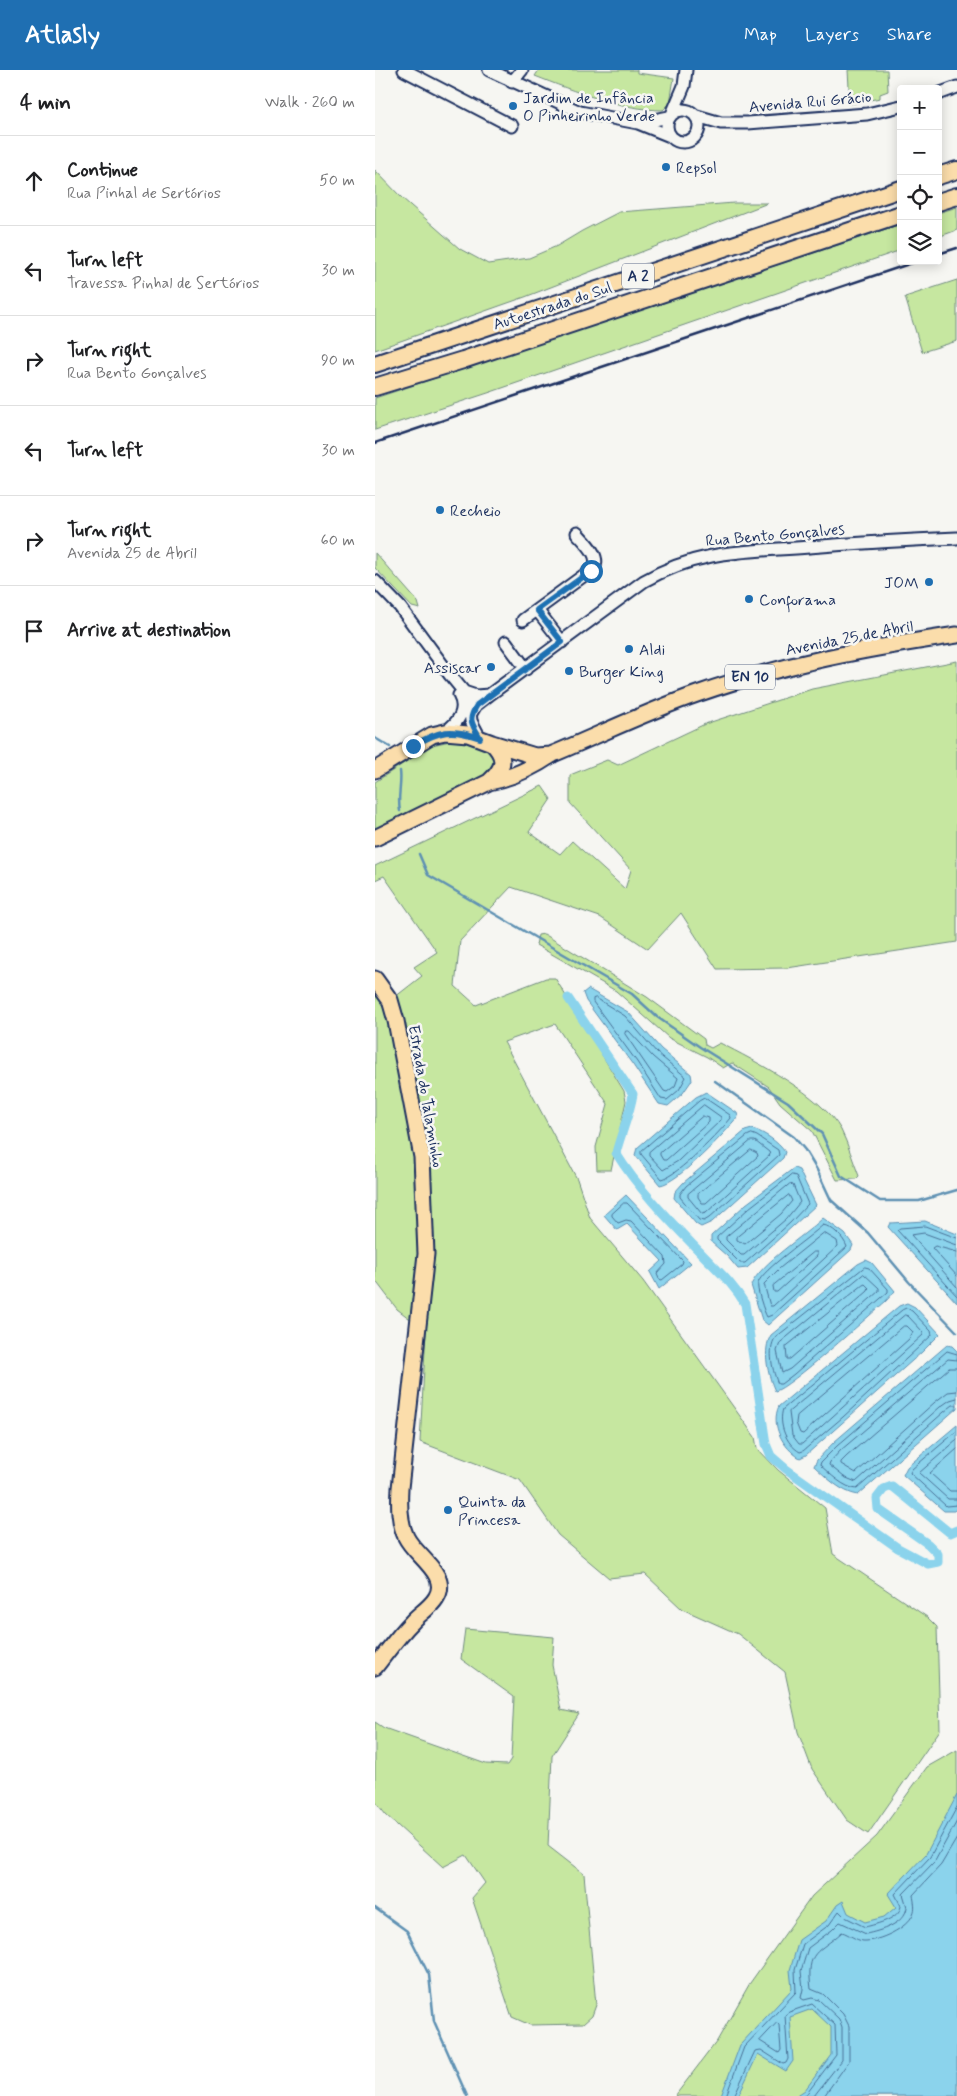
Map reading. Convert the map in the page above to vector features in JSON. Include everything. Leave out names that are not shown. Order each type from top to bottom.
[{"type":"highway","points":[[941,175],[957,170]]},
{"type":"highway","name":"Autoestrada do Sul","points":[[375,364],[897,190]]},
{"type":"highway","points":[[942,201],[957,196]]},
{"type":"highway","name":"Autoestrada do Sul","points":[[375,387],[463,360],[897,215]]},
{"type":"main road","name":"Avenida 25 de Abril","points":[[375,838],[489,782],[509,777],[553,754],[661,707],[749,677],[831,656],[957,635]]},
{"type":"main road","name":"Avenida 25 de Abril","points":[[375,770],[432,735],[445,732],[458,732],[535,756],[553,754]]},
{"type":"main road","points":[[486,741],[500,751],[502,766],[499,773],[489,782]]},
{"type":"main road","name":"Estrada do Talaminho","points":[[375,979],[390,1000],[395,1015],[422,1157],[425,1194],[426,1254],[400,1488],[401,1517],[403,1529],[410,1545],[437,1575],[440,1586],[436,1599],[411,1623],[375,1667]]},
{"type":"street","points":[[404,70],[512,126]]},
{"type":"street","points":[[489,70],[580,112],[638,123],[680,142],[687,142],[697,135],[700,128],[684,86]]},
{"type":"street","points":[[512,82],[522,70]]},
{"type":"street","points":[[670,136],[667,130],[671,115],[684,86],[686,70]]},
{"type":"street","points":[[942,93],[957,87]]},
{"type":"street","name":"Avenida Rui Grácio","points":[[694,114],[721,123],[867,114],[897,107]]},
{"type":"street","points":[[638,123],[671,115],[679,110],[694,114]]},
{"type":"street","name":"Avenida Rui Grácio","points":[[697,135],[721,123]]},
{"type":"street","points":[[523,620],[591,571],[596,564],[595,556],[577,533]]},
{"type":"street","name":"Rua Bento Gonçalves","points":[[470,715],[477,705],[489,695],[644,581],[665,569],[705,556],[871,542],[957,538]]},
{"type":"street","points":[[375,581],[400,607],[464,692],[469,701],[471,722],[486,741]]},
{"type":"street","points":[[537,610],[562,642]]},
{"type":"street","points":[[506,642],[526,669]]},
{"type":"street","points":[[445,732],[462,716],[462,699],[450,675]]},
{"type":"street","points":[[464,692],[476,696],[489,695]]},
{"type":"green space","points":[[539,70],[637,70],[637,73],[674,78],[670,103],[663,110],[631,107],[598,99],[535,76]]},
{"type":"green space","points":[[848,70],[887,70],[888,91],[880,94],[880,98],[850,104]]},
{"type":"green space","points":[[375,170],[402,198],[460,249],[488,264],[529,258],[557,246],[619,212],[734,203],[768,203],[525,297],[375,350]]},
{"type":"green space","points":[[957,207],[957,230],[942,236],[942,220],[942,212]]},
{"type":"green space","points":[[897,225],[897,251],[488,393],[375,430],[375,398]]},
{"type":"green space","points":[[957,280],[957,341],[922,352],[905,297]]},
{"type":"green space","points":[[375,553],[418,602],[420,609],[412,607],[375,568]]},
{"type":"green space","points":[[957,661],[957,942],[787,968],[717,969],[681,913],[648,949],[600,917],[511,887],[460,941],[455,986],[476,1005],[546,978],[555,978],[624,1091],[626,1101],[611,1170],[597,1170],[596,1147],[608,1104],[555,1024],[504,1042],[577,1179],[590,1218],[643,1281],[755,1437],[757,1448],[778,1470],[825,1508],[833,1554],[927,1617],[937,1627],[940,1730],[868,1834],[847,1820],[812,1769],[798,1732],[785,1672],[738,1634],[682,1609],[645,1574],[609,1578],[558,1535],[520,1480],[420,1442],[426,1331],[397,1309],[375,1280],[375,987],[395,997],[422,976],[414,967],[437,952],[384,876],[375,880],[375,866],[542,786],[551,799],[529,832],[560,854],[572,841],[625,889],[631,870],[570,803],[570,775],[607,760],[618,765],[705,724],[812,689]]},
{"type":"green space","points":[[450,741],[475,745],[489,752],[493,757],[494,764],[491,773],[375,831],[375,782],[432,745]]},
{"type":"green space","points":[[544,934],[647,997],[704,1039],[705,1045],[711,1048],[720,1043],[769,1069],[804,1092],[832,1117],[841,1130],[859,1176],[856,1179],[837,1180],[812,1131],[780,1103],[769,1087],[732,1063],[723,1068],[707,1057],[669,1038],[616,991],[536,945],[538,935]]},
{"type":"green space","points":[[465,1629],[554,1637],[552,1665],[561,1710],[579,1714],[552,1756],[548,1846],[584,1874],[596,2005],[592,2016],[583,2024],[530,2025],[512,2017],[472,1898],[485,1883],[466,1855],[443,1867],[386,1815],[375,1801],[375,1722],[384,1728],[486,1764],[507,1765],[511,1759],[514,1697],[461,1659]]},
{"type":"green space","points":[[957,1750],[957,2096],[675,2096],[717,2041],[750,1983],[812,1896],[877,1836],[927,1767]]},
{"type":"water","points":[[588,989],[628,1012],[661,1049],[691,1074],[692,1080],[683,1093],[668,1106],[659,1104],[586,1001],[583,993]]},
{"type":"water","points":[[706,1092],[737,1113],[738,1117],[713,1145],[689,1167],[678,1176],[660,1185],[635,1155],[637,1148],[696,1097]]},
{"type":"water","points":[[752,1129],[766,1135],[779,1145],[785,1152],[783,1158],[712,1222],[701,1227],[696,1224],[674,1198],[675,1192],[683,1183],[745,1131]]},
{"type":"water","points":[[794,1168],[799,1170],[816,1205],[747,1268],[738,1269],[711,1242],[711,1236],[746,1204]]},
{"type":"water","points":[[626,1195],[691,1263],[659,1289],[650,1272],[662,1261],[627,1224],[617,1230],[604,1215]]},
{"type":"water","points":[[823,1218],[845,1234],[853,1245],[851,1250],[768,1325],[762,1320],[751,1285],[756,1276],[773,1259]]},
{"type":"water","points":[[925,1221],[957,1234],[957,1303],[888,1227],[890,1223]]},
{"type":"water","points":[[866,1260],[872,1263],[895,1291],[811,1366],[775,1391],[770,1378],[766,1355],[771,1335],[858,1264]]},
{"type":"water","points":[[907,1303],[915,1307],[940,1334],[806,1455],[800,1458],[794,1454],[784,1442],[777,1428],[776,1421],[779,1406],[899,1306]]},
{"type":"water","points":[[947,1345],[952,1346],[957,1351],[957,1408],[858,1495],[840,1488],[814,1466],[817,1460],[834,1442]]},
{"type":"water","points":[[957,1425],[957,1508],[954,1511],[944,1511],[903,1475],[907,1467]]},
{"type":"water","points":[[957,1795],[957,2096],[796,2096],[805,2090],[831,2055],[831,2027],[812,2009],[790,2017],[793,2061],[786,2071],[758,2054],[738,2096],[721,2096],[740,2045],[792,1989],[790,1970],[799,1940],[826,1921],[837,1905],[843,1901],[848,1913],[865,1922],[884,1917],[896,1907],[888,1894],[926,1854]]},
{"type":"waterway","points":[[375,738],[390,747]]},
{"type":"waterway","points":[[400,771],[400,811]]},
{"type":"waterway","points":[[419,854],[428,875],[632,994],[657,1017],[700,1047],[788,1102],[822,1134],[841,1176],[880,1201],[919,1201],[957,1190]]},
{"type":"waterway","points":[[568,998],[633,1094],[616,1153],[644,1192],[730,1283],[745,1304],[766,1444],[771,1456],[786,1469],[898,1548],[928,1564],[938,1562],[938,1554],[928,1544],[878,1509],[877,1498],[884,1489],[892,1486],[950,1533],[957,1530]]},
{"type":"waterway","points":[[715,1081],[794,1137],[805,1150],[817,1170],[831,1200],[868,1233],[909,1282],[957,1332]]},
{"type":"waterway","points":[[375,1908],[407,1931],[429,1975],[434,2021],[467,2096]]},
{"type":"railway","points":[[942,253],[957,248]]},
{"type":"railway","points":[[375,443],[906,265]]},
{"type":"place","name":"Jardim de Infância O Pinheirinho Verde","points":[[513,106]]},
{"type":"place","name":"Repsol","points":[[666,167]]},
{"type":"place","name":"Recheio","points":[[440,510]]},
{"type":"place","name":"JOM","points":[[929,582]]},
{"type":"place","name":"Conforama","points":[[749,599]]},
{"type":"place","name":"Aldi","points":[[629,649]]},
{"type":"place","name":"Assiscar","points":[[491,667]]},
{"type":"place","name":"Burger King","points":[[569,671]]},
{"type":"place","name":"Quinta da Princesa","points":[[448,1510]]},
{"type":"route","points":[[413,746],[432,735],[445,732],[458,732],[480,738],[471,722],[470,715],[477,705],[562,642],[537,610],[591,571]]}]
